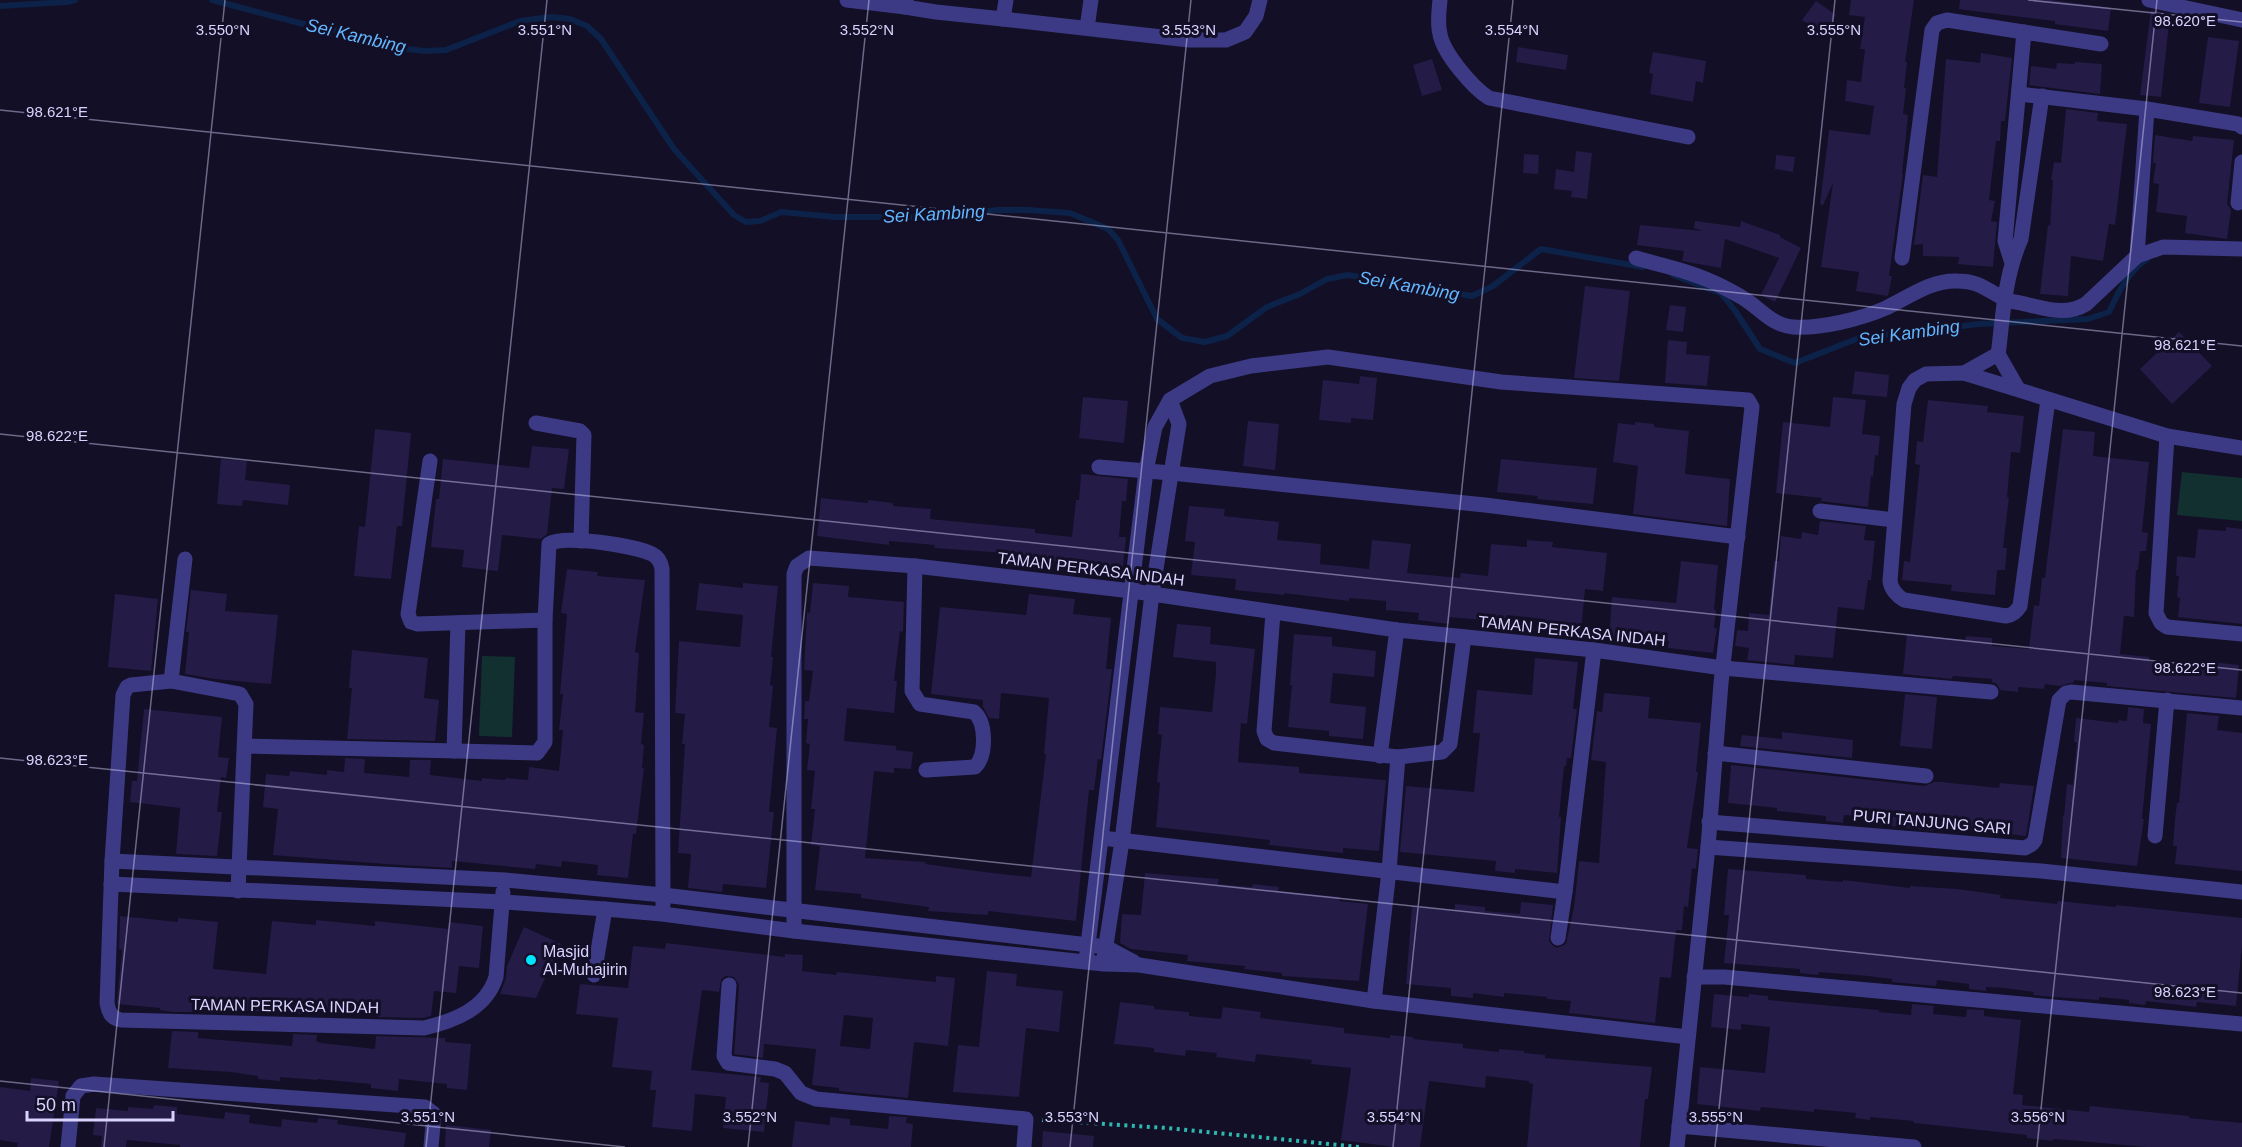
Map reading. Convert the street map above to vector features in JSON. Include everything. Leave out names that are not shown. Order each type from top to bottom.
[{"type":"street","points":[[847,0],[906,3],[936,12],[1189,40],[1226,40],[1245,32],[1256,16],[1260,0]]},
{"type":"street","points":[[1003,19],[1006,0]]},
{"type":"street","points":[[1087,28],[1091,0]]},
{"type":"street","points":[[1440,0],[1438,25],[1440,37],[1447,52],[1478,89],[1489,98],[1688,137]]},
{"type":"street","points":[[2149,0],[2242,20]]},
{"type":"street","points":[[1902,258],[1934,26],[1947,20],[2101,44]]},
{"type":"street","points":[[2011,260],[2005,241],[2024,32]]},
{"type":"street","points":[[2019,94],[2147,109],[2238,124],[2242,127]]},
{"type":"street","points":[[2018,389],[1999,347],[2011,260],[2021,239],[2042,96]]},
{"type":"street","points":[[2137,256],[2147,109]]},
{"type":"street","points":[[2238,203],[2242,162]]},
{"type":"street","points":[[1636,258],[1716,283],[1744,299],[1776,322],[1793,327],[1843,322],[1868,315],[1941,282],[1972,282],[1985,286],[2004,306],[2058,312],[2077,309],[2137,256],[2163,248],[2242,249]]},
{"type":"street","points":[[1965,373],[1999,347]]},
{"type":"street","points":[[1086,961],[1146,471],[1155,427],[1170,400],[1210,376],[1251,366],[1328,357],[1501,382],[1748,400],[1752,407],[1723,668],[1708,847],[1677,1147]]},
{"type":"street","points":[[2048,400],[2020,606],[2013,615],[2006,616],[1899,597],[1890,581],[1904,404],[1909,387],[1915,380],[1926,374],[1965,373],[2167,436],[2242,448]]},
{"type":"street","points":[[1104,964],[1122,841],[1152,594],[1179,424],[1170,400]]},
{"type":"street","points":[[536,423],[580,431],[585,435],[582,540]]},
{"type":"street","points":[[2167,436],[2156,613],[2167,627],[2242,634]]},
{"type":"street","points":[[430,461],[408,614],[411,622],[417,624],[545,620]]},
{"type":"street","points":[[1099,467],[1485,505],[1738,537]]},
{"type":"street","points":[[1820,512],[1894,520]]},
{"type":"street","points":[[1141,522],[1163,524]]},
{"type":"street","points":[[238,891],[246,746],[532,753],[537,753],[543,747],[546,742],[545,620],[549,544],[555,541],[582,540],[628,547],[652,554],[661,563],[662,914]]},
{"type":"street","name":"TAMAN PERKASA INDAH","points":[[794,932],[794,574],[796,566],[809,558],[915,566],[1132,591],[1397,630],[1594,650],[1723,668],[1991,692]]},
{"type":"street","points":[[171,681],[185,559]]},
{"type":"street","points":[[915,566],[912,692],[920,704],[974,711],[981,720],[984,739],[980,761],[975,767],[926,770]]},
{"type":"street","points":[[1273,613],[1264,731],[1267,739],[1274,743],[1398,757],[1442,752],[1450,744],[1464,638]]},
{"type":"street","points":[[454,751],[458,623]]},
{"type":"street","points":[[1380,756],[1397,630]]},
{"type":"street","points":[[1558,938],[1594,650]]},
{"type":"street","name":"TAMAN PERKASA INDAH","points":[[246,746],[246,704],[242,696],[171,681],[131,685],[127,687],[123,695],[111,884],[107,1003],[108,1012],[112,1017],[121,1020],[424,1028],[452,1021],[484,1000],[492,989],[496,977],[505,880]]},
{"type":"street","name":"PURI TANJUNG SARI","points":[[1709,822],[2025,848],[2035,840],[2061,696],[2071,692],[2242,708]]},
{"type":"street","points":[[2155,836],[2167,700]]},
{"type":"street","points":[[1715,753],[1926,776]]},
{"type":"street","points":[[1374,1001],[1389,871],[1398,757]]},
{"type":"street","points":[[1102,838],[1565,892]]},
{"type":"street","points":[[1708,847],[2041,871],[2242,892]]},
{"type":"street","points":[[112,861],[505,880],[663,895],[1106,947],[1139,965]]},
{"type":"street","points":[[111,884],[503,902],[662,914],[794,932],[1104,964],[1139,965],[1374,1001],[1689,1037]]},
{"type":"street","points":[[594,975],[605,909]]},
{"type":"street","points":[[1694,977],[1724,977],[2242,1024]]},
{"type":"street","points":[[729,985],[724,1056],[728,1063],[775,1069],[785,1073],[801,1093],[816,1099],[1026,1119],[1024,1147]]},
{"type":"street","points":[[68,1147],[74,1096],[81,1086],[94,1084],[425,1107],[434,1114],[431,1147]]},
{"type":"street","points":[[1679,1126],[1914,1147]]},
{"type":"path","points":[[1026,1119],[1167,1128],[1359,1147]]},
{"type":"green space","points":[[2182,472],[2242,478],[2242,521],[2177,515]]},
{"type":"green space","points":[[482,656],[515,657],[512,737],[479,736]]},
{"type":"building","points":[[1851,0],[1914,0],[1905,62],[1907,62],[1903,114],[1908,115],[1903,174],[1888,296],[1856,291],[1859,272],[1821,267],[1833,183],[1823,205],[1820,204],[1829,130],[1870,135],[1874,106],[1845,101],[1847,80],[1861,82],[1865,49],[1860,49],[1865,17],[1849,15]]},
{"type":"building","points":[[1960,0],[2051,0],[2111,8],[2108,31],[2055,24],[2055,21],[1959,9]]},
{"type":"building","points":[[1816,1],[1836,15],[1823,34],[1802,20]]},
{"type":"building","points":[[2151,10],[2170,14],[2161,97],[2140,95]]},
{"type":"building","points":[[2208,37],[2239,41],[2230,107],[2199,103]]},
{"type":"building","points":[[1518,47],[1568,55],[1566,70],[1516,62]]},
{"type":"building","points":[[1653,52],[1706,61],[1703,83],[1696,81],[1693,102],[1650,94],[1653,74],[1649,73]]},
{"type":"building","points":[[1981,53],[2012,58],[2005,121],[2001,121],[2000,141],[1996,141],[1989,200],[1995,201],[1991,221],[1997,222],[1993,267],[1958,264],[1959,257],[1923,256],[1923,244],[1914,245],[1923,175],[1937,177],[1946,59],[1980,63]]},
{"type":"building","points":[[1432,59],[1442,90],[1422,96],[1413,65]]},
{"type":"building","points":[[2075,62],[2102,64],[2100,94],[2029,85],[2031,66],[2056,69],[2057,63],[2075,64]]},
{"type":"building","points":[[2066,109],[2098,113],[2097,121],[2127,124],[2115,225],[2109,224],[2103,261],[2071,256],[2068,296],[2040,294],[2048,225],[2050,226],[2053,180],[2051,180],[2054,162],[2061,163]]},
{"type":"building","points":[[2155,135],[2192,141],[2193,136],[2234,140],[2227,204],[2231,210],[2227,239],[2185,233],[2187,216],[2156,212],[2159,184],[2153,183],[2156,163],[2153,163]]},
{"type":"building","points":[[1576,151],[1592,153],[1587,199],[1571,197],[1572,191],[1554,189],[1556,169],[1574,172]]},
{"type":"building","points":[[1524,154],[1539,155],[1538,174],[1523,173]]},
{"type":"building","points":[[1776,155],[1795,157],[1793,172],[1775,169]]},
{"type":"building","points":[[1695,221],[1740,227],[1741,221],[1780,235],[1801,248],[1775,302],[1761,295],[1779,258],[1725,239],[1721,268],[1682,261],[1684,251],[1637,245],[1640,225],[1703,231],[1694,228]]},
{"type":"building","points":[[1585,286],[1630,291],[1619,381],[1574,378]]},
{"type":"building","points":[[1670,305],[1686,307],[1683,332],[1666,330]]},
{"type":"building","points":[[2179,332],[2212,366],[2172,404],[2140,369]]},
{"type":"building","points":[[1668,340],[1687,342],[1686,354],[1710,356],[1707,386],[1665,383]]},
{"type":"building","points":[[1855,371],[1889,375],[1887,397],[1852,394]]},
{"type":"building","points":[[1360,376],[1377,378],[1373,420],[1351,418],[1351,423],[1319,420],[1323,380],[1359,384]]},
{"type":"building","points":[[1083,397],[1128,401],[1124,443],[1079,438]]},
{"type":"building","points":[[1833,397],[1866,400],[1862,434],[1880,436],[1878,456],[1875,455],[1873,477],[1871,476],[1868,507],[1821,501],[1822,498],[1776,493],[1783,422],[1830,427]]},
{"type":"building","points":[[1928,400],[1988,406],[1987,412],[2024,416],[2020,453],[2011,452],[2003,548],[2007,548],[2005,570],[1997,570],[1995,595],[1951,591],[1952,585],[1902,580],[1904,561],[1910,562],[1920,465],[1915,464],[1917,441],[1923,442]]},
{"type":"building","points":[[1248,421],[1279,424],[1275,470],[1243,466]]},
{"type":"building","points":[[1635,422],[1654,424],[1654,427],[1689,431],[1685,474],[1730,479],[1727,526],[1633,514],[1638,466],[1613,462],[1618,423],[1635,425]]},
{"type":"building","points":[[375,429],[411,433],[402,526],[397,526],[391,579],[354,576],[359,526],[365,527]]},
{"type":"building","points":[[2063,429],[2095,432],[2093,456],[2149,462],[2142,532],[2148,533],[2146,551],[2140,551],[2138,570],[2136,570],[2134,617],[2124,616],[2120,654],[2149,657],[2149,661],[2201,666],[2202,661],[2239,665],[2236,698],[2107,686],[2107,683],[2074,680],[2074,682],[2060,686],[2045,684],[2044,689],[2018,687],[2018,692],[2000,690],[1992,679],[1953,676],[1952,679],[1903,674],[1907,634],[1965,640],[1966,636],[1992,638],[1992,646],[2029,649],[2034,605],[2039,606],[2042,578],[2045,578]]},
{"type":"building","points":[[532,446],[569,449],[564,489],[552,488],[547,534],[541,539],[502,535],[498,571],[462,567],[464,550],[431,547],[443,459],[529,468]]},
{"type":"building","points":[[221,459],[247,461],[245,480],[290,485],[288,505],[243,500],[242,506],[217,504]]},
{"type":"building","points":[[1501,459],[1597,468],[1593,504],[1537,499],[1538,496],[1497,492]]},
{"type":"building","points":[[1081,474],[1128,479],[1126,501],[1122,501],[1119,537],[1126,537],[1123,567],[1005,558],[1006,553],[934,548],[935,545],[889,541],[889,545],[817,536],[821,498],[893,503],[893,506],[931,509],[930,519],[1035,529],[1035,533],[1072,537]]},
{"type":"building","points":[[1189,506],[1225,509],[1224,516],[1279,522],[1277,540],[1321,544],[1320,564],[1369,569],[1372,540],[1411,544],[1407,573],[1460,578],[1461,573],[1488,576],[1491,544],[1527,547],[1527,540],[1553,542],[1552,547],[1607,553],[1603,591],[1585,589],[1581,632],[1544,628],[1545,619],[1507,615],[1506,622],[1450,617],[1449,624],[1418,620],[1419,613],[1386,610],[1386,601],[1349,598],[1349,601],[1235,590],[1236,579],[1191,575],[1195,542],[1185,541]]},
{"type":"building","points":[[1820,521],[1866,526],[1864,540],[1875,541],[1871,580],[1868,580],[1864,610],[1838,607],[1833,658],[1795,655],[1794,665],[1747,660],[1749,648],[1735,646],[1737,630],[1748,631],[1749,613],[1769,615],[1774,561],[1779,561],[1781,536],[1801,539],[1802,532],[1818,535]]},
{"type":"building","points":[[2226,527],[2242,529],[2242,624],[2178,617],[2180,598],[2177,597],[2179,576],[2176,576],[2177,556],[2195,558],[2198,529],[2226,531]]},
{"type":"building","points":[[1681,561],[1718,565],[1714,610],[1716,610],[1714,628],[1717,628],[1713,653],[1668,648],[1669,641],[1630,637],[1630,641],[1609,639],[1612,597],[1676,603]]},
{"type":"building","points":[[567,569],[598,572],[597,576],[645,580],[635,652],[639,653],[635,712],[644,713],[641,744],[644,745],[642,768],[644,768],[628,878],[597,875],[598,865],[562,861],[561,867],[536,864],[535,869],[452,861],[452,868],[273,855],[278,809],[263,807],[266,774],[289,776],[290,771],[327,775],[327,770],[344,772],[345,758],[365,759],[364,773],[409,777],[410,760],[431,760],[430,775],[482,781],[482,778],[528,780],[529,767],[559,771],[563,730],[559,730],[563,694],[560,694],[567,614],[561,613]]},
{"type":"building","points":[[699,583],[743,588],[743,583],[778,586],[771,657],[773,657],[770,685],[773,686],[769,727],[777,728],[769,812],[774,812],[766,888],[723,884],[722,892],[688,888],[691,854],[678,853],[685,744],[682,744],[685,714],[675,713],[679,641],[740,647],[743,615],[696,610]]},
{"type":"building","points":[[813,583],[849,586],[848,597],[904,602],[903,632],[900,631],[894,681],[897,681],[894,713],[847,708],[844,741],[896,746],[896,750],[913,752],[911,769],[894,768],[894,773],[874,771],[865,858],[926,862],[925,864],[992,873],[1031,877],[1046,754],[1044,754],[1049,698],[1001,693],[999,719],[989,718],[983,707],[983,700],[931,694],[940,607],[1026,615],[1029,594],[1075,599],[1073,614],[1111,618],[1106,669],[1112,669],[1101,760],[1098,759],[1094,790],[1089,790],[1076,921],[988,911],[988,915],[928,911],[929,907],[861,898],[861,894],[815,890],[820,846],[811,845],[815,809],[811,809],[815,771],[807,770],[810,744],[806,743],[808,719],[804,719],[805,701],[809,701],[813,671],[804,670],[807,612],[810,613]]},
{"type":"building","points":[[191,590],[227,594],[225,611],[278,615],[271,684],[185,674],[189,632],[186,632]]},
{"type":"building","points":[[115,594],[158,599],[151,671],[108,667]]},
{"type":"building","points":[[1177,624],[1211,627],[1210,644],[1255,649],[1247,724],[1241,723],[1238,762],[1299,767],[1299,773],[1386,780],[1379,851],[1343,848],[1343,853],[1269,845],[1270,840],[1156,827],[1160,783],[1157,782],[1162,735],[1158,734],[1160,707],[1212,712],[1216,674],[1216,662],[1173,657]]},
{"type":"building","points":[[1294,634],[1332,637],[1332,646],[1376,651],[1374,677],[1333,673],[1330,703],[1366,707],[1363,739],[1329,736],[1329,731],[1288,727]]},
{"type":"building","points":[[352,650],[428,658],[424,698],[439,700],[435,741],[347,739],[352,688],[349,688]]},
{"type":"building","points":[[1535,658],[1578,662],[1573,709],[1577,709],[1571,758],[1567,758],[1566,766],[1564,766],[1557,873],[1515,869],[1515,873],[1495,871],[1496,861],[1400,852],[1406,786],[1474,792],[1480,733],[1473,733],[1477,690],[1532,695]]},
{"type":"building","points":[[1604,693],[1650,697],[1648,718],[1701,723],[1696,772],[1698,772],[1687,848],[1698,849],[1696,869],[1692,868],[1688,907],[1684,906],[1682,930],[1676,930],[1671,978],[1660,977],[1655,1023],[1569,1013],[1571,1001],[1547,999],[1547,997],[1504,993],[1504,997],[1473,993],[1473,998],[1451,996],[1451,988],[1406,984],[1412,906],[1455,910],[1455,904],[1485,907],[1485,911],[1520,914],[1521,902],[1553,905],[1549,941],[1557,948],[1566,944],[1574,907],[1579,861],[1599,863],[1606,762],[1591,760],[1597,711],[1602,712]]},
{"type":"building","points":[[1905,694],[1937,697],[1932,749],[1900,746]]},
{"type":"building","points":[[2128,707],[2144,709],[2143,723],[2151,724],[2142,819],[2144,819],[2137,866],[2061,858],[2067,784],[2073,785],[2077,742],[2074,742],[2076,718],[2118,723],[2119,720],[2127,721]]},
{"type":"building","points":[[144,709],[222,717],[218,757],[229,758],[226,778],[221,777],[217,812],[222,812],[217,856],[176,854],[180,808],[130,802],[132,781],[137,781]]},
{"type":"building","points":[[2187,713],[2219,716],[2217,730],[2242,733],[2242,871],[2175,864],[2177,846],[2173,846],[2175,819],[2177,803],[2179,803]]},
{"type":"building","points":[[1782,732],[1853,740],[1852,758],[1740,746],[1742,735],[1782,739]]},
{"type":"building","points":[[1731,765],[1925,786],[1941,782],[1999,788],[2000,783],[2034,786],[2026,836],[1958,828],[1957,831],[1934,829],[1933,831],[1874,824],[1874,818],[1844,815],[1843,823],[1826,821],[1826,816],[1728,803]]},
{"type":"building","points":[[1728,869],[1806,875],[1806,879],[1843,882],[1843,880],[1910,888],[1910,886],[1957,889],[2001,895],[2000,898],[2057,904],[2058,901],[2116,907],[2116,905],[2242,918],[2242,945],[2236,1006],[2197,1002],[2196,1007],[2146,1001],[2145,1005],[2129,1003],[2129,1000],[2099,997],[2099,1000],[2033,995],[2034,992],[2005,988],[1986,987],[1986,991],[1969,989],[1969,984],[1937,980],[1936,986],[1892,982],[1892,979],[1868,976],[1819,972],[1818,975],[1800,973],[1800,969],[1724,963],[1729,915],[1724,915]]},
{"type":"building","points":[[1145,873],[1219,879],[1218,884],[1279,887],[1278,891],[1340,897],[1339,901],[1368,904],[1359,981],[1282,976],[1282,973],[1244,969],[1245,966],[1187,961],[1188,955],[1131,949],[1120,943],[1122,914],[1141,915]]},
{"type":"building","points":[[120,916],[178,922],[178,918],[218,922],[213,969],[266,974],[272,921],[316,925],[316,920],[375,926],[375,921],[449,929],[449,922],[483,926],[479,968],[459,966],[456,993],[434,991],[431,1016],[423,1018],[378,1017],[378,1013],[320,1008],[319,1015],[201,1008],[200,1012],[172,1012],[160,1010],[160,1008],[117,1004],[122,950],[119,949]]},
{"type":"building","name":"Masjid Al-Muhajirin","points":[[524,927],[561,944],[536,998],[500,994],[506,978],[507,966]]},
{"type":"building","points":[[666,943],[785,957],[785,954],[803,955],[802,971],[836,975],[837,972],[936,982],[936,976],[955,978],[948,1046],[914,1042],[908,1098],[839,1091],[839,1088],[812,1085],[816,1049],[764,1044],[763,1058],[734,1054],[739,985],[734,977],[725,976],[721,980],[719,992],[702,990],[691,1070],[761,1077],[760,1082],[769,1083],[764,1132],[723,1128],[726,1097],[695,1094],[692,1131],[652,1127],[656,1090],[650,1090],[652,1071],[612,1067],[618,1018],[576,1014],[580,984],[628,988],[633,946],[665,949]],"holes":[[[844,1015],[873,1018],[870,1049],[840,1046]]]},
{"type":"building","points":[[987,971],[1017,974],[1016,986],[1063,991],[1059,1032],[1026,1028],[1019,1097],[953,1092],[958,1045],[979,1047]]},
{"type":"building","points":[[1714,994],[1768,996],[1768,1000],[1911,1015],[1912,1004],[1934,1006],[1933,1014],[1966,1017],[1967,1009],[1984,1010],[1984,1016],[2021,1020],[2013,1094],[2023,1095],[2022,1105],[2089,1112],[2090,1106],[2242,1123],[2242,1147],[2146,1147],[2053,1139],[2053,1141],[2027,1138],[2027,1135],[1914,1123],[1914,1121],[1855,1118],[1856,1113],[1761,1107],[1760,1111],[1697,1104],[1700,1067],[1765,1073],[1770,1027],[1741,1024],[1741,1030],[1711,1027]]},
{"type":"building","points":[[1120,1002],[1154,1006],[1154,1009],[1189,1012],[1189,1016],[1221,1019],[1223,1007],[1261,1012],[1260,1018],[1344,1028],[1344,1033],[1390,1038],[1390,1035],[1413,1037],[1413,1039],[1463,1044],[1463,1048],[1499,1052],[1499,1049],[1524,1051],[1524,1053],[1545,1055],[1545,1058],[1652,1067],[1648,1099],[1645,1099],[1640,1147],[1527,1147],[1533,1084],[1529,1081],[1486,1076],[1485,1088],[1429,1081],[1420,1147],[1394,1147],[1341,1140],[1351,1068],[1311,1064],[1312,1060],[1256,1054],[1255,1062],[1216,1057],[1217,1053],[1186,1050],[1185,1056],[1154,1052],[1154,1048],[1114,1044]]},
{"type":"building","points":[[172,1031],[198,1032],[198,1038],[292,1046],[293,1034],[317,1035],[316,1041],[321,1043],[375,1049],[376,1036],[445,1038],[445,1042],[471,1044],[467,1090],[447,1088],[447,1084],[399,1079],[398,1091],[371,1088],[371,1084],[280,1077],[280,1081],[258,1079],[258,1076],[231,1072],[168,1068]]},
{"type":"building","points":[[31,1078],[59,1081],[49,1147],[17,1147],[18,1143],[0,1140],[0,1087],[30,1091]]},
{"type":"building","points":[[154,1105],[177,1107],[177,1114],[224,1119],[225,1112],[250,1115],[249,1123],[281,1127],[282,1119],[317,1123],[318,1118],[338,1120],[337,1124],[406,1133],[404,1147],[180,1147],[180,1145],[127,1140],[126,1147],[101,1147],[102,1136],[93,1135],[96,1108],[128,1111],[128,1107],[153,1109]]},
{"type":"building","points":[[889,1116],[907,1117],[906,1123],[913,1124],[911,1147],[792,1147],[795,1121],[830,1125],[830,1117],[850,1119],[850,1125],[888,1129]]},
{"type":"building","points":[[446,1125],[491,1130],[489,1147],[445,1147]]},
{"type":"building","points":[[1043,1131],[1094,1136],[1093,1147],[1042,1147]]},
{"type":"waterway","name":"Sei Kambing","points":[[0,6],[75,0]]},
{"type":"waterway","name":"Sei Kambing","points":[[212,0],[311,26],[340,31],[391,47],[424,51],[446,50],[520,21],[551,17],[570,19],[587,26],[601,39],[674,149],[734,215],[746,222],[760,221],[781,212],[836,217],[935,217],[998,210],[1070,213],[1108,229],[1118,240],[1157,319],[1182,338],[1205,342],[1227,336],[1267,307],[1300,294],[1327,279],[1348,275],[1472,296],[1493,286],[1541,249],[1643,267]]},
{"type":"waterway","name":"Sei Kambing","points":[[1673,275],[1721,293],[1760,349],[1795,363],[1859,338],[1979,324],[2088,319],[2109,312],[2129,276],[2147,259]]},
{"type":"place","name":"Masjid Al-Muhajirin","points":[[531,960]]}]
